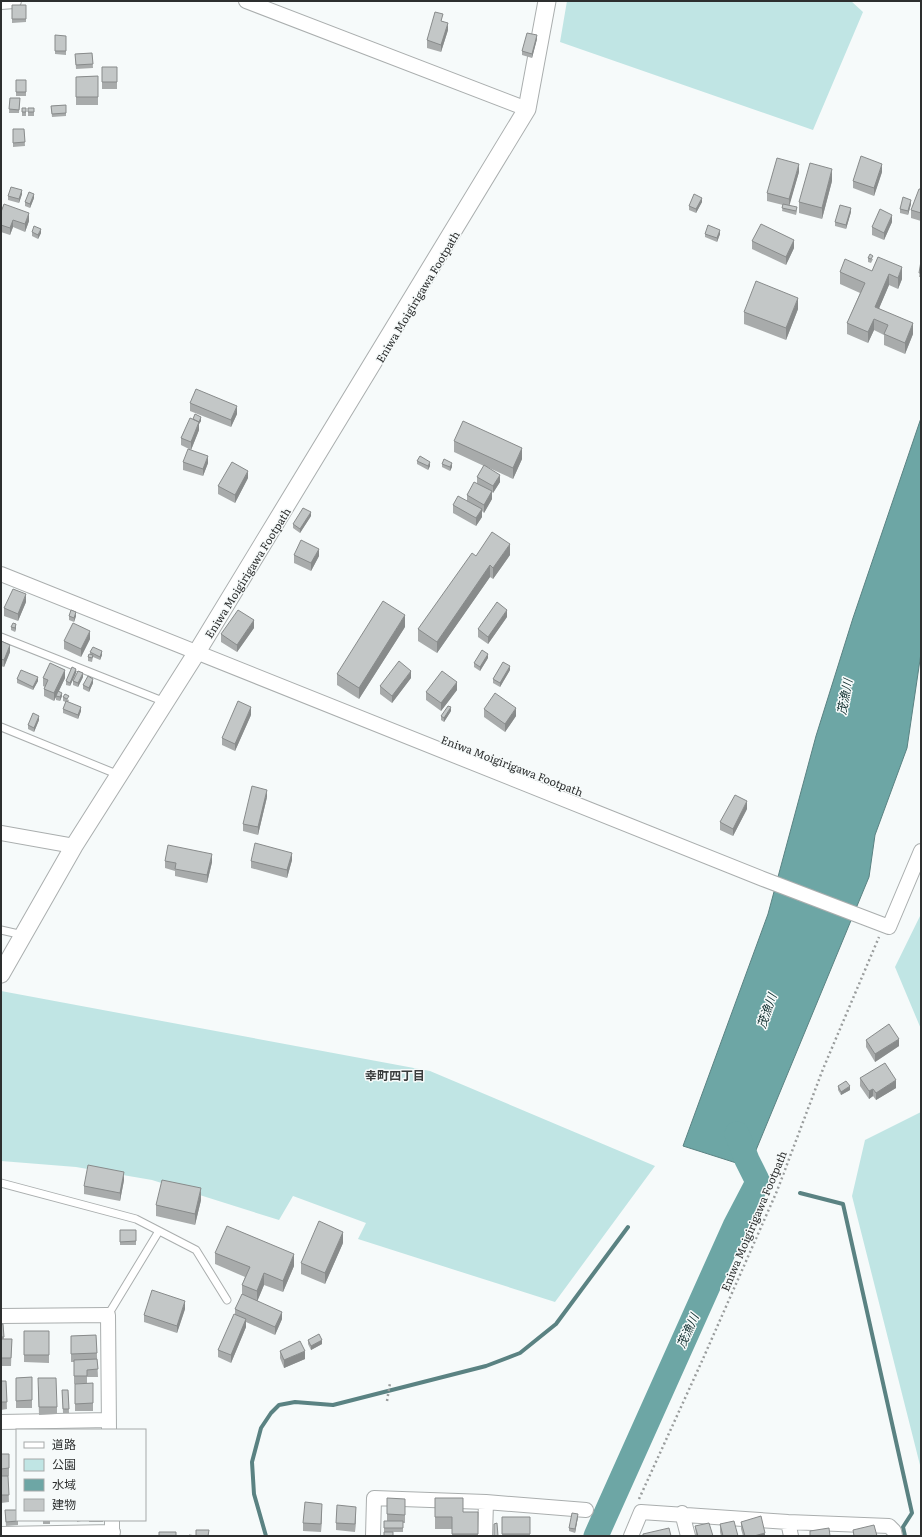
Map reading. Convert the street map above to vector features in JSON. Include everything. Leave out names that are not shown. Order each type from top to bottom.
[{"type":"street","points":[[1,2],[14,1]]},
{"type":"street","points":[[1,974],[74,846],[197,652],[527,109],[547,1]]},
{"type":"street","points":[[251,2],[527,109]]},
{"type":"street","points":[[1,574],[889,928],[921,851]]},
{"type":"street","points":[[1,833],[74,846]]},
{"type":"street","points":[[1,1316],[108,1315],[109,1425],[1,1422]]},
{"type":"street","points":[[373,1536],[374,1498],[486,1502],[586,1510]]},
{"type":"street","points":[[485,1536],[486,1502]]},
{"type":"street","points":[[631,1536],[641,1512],[682,1513],[788,1522],[889,1526],[894,1530],[895,1536]]},
{"type":"street","points":[[682,1513],[688,1536]]},
{"type":"street","points":[[788,1522],[791,1536]]},
{"type":"street","points":[[1,1534],[112,1529]]},
{"type":"lane","points":[[1,637],[165,702]]},
{"type":"lane","points":[[1,727],[119,775]]},
{"type":"lane","points":[[1,930],[24,935]]},
{"type":"lane","points":[[1,1183],[136,1219],[196,1250],[227,1300]]},
{"type":"lane","points":[[108,1315],[159,1231]]},
{"type":"path","name":"Eniwa Moigirigawa Footpath","points":[[637,1502],[699,1368],[777,1191],[878,924]]},
{"type":"path","points":[[387,1401],[390,1383]]},
{"type":"green space","points":[[567,1],[851,1],[863,12],[813,130],[560,42]]},
{"type":"green space","points":[[921,914],[921,1029],[895,967]]},
{"type":"green space","points":[[1,991],[430,1071],[655,1166],[555,1302],[358,1239],[366,1223],[293,1196],[279,1220],[152,1180],[76,1167],[1,1161]]},
{"type":"green space","points":[[921,1112],[921,1469],[852,1196],[865,1140]]},
{"type":"water","points":[[921,418],[921,653],[907,748],[875,835],[869,877],[749,1167],[683,1146],[768,914],[816,736],[853,618]]},
{"type":"building","points":[[12,5],[26,5],[26,19],[12,19]]},
{"type":"building","points":[[435,12],[443,14],[441,21],[448,23],[441,45],[427,40]]},
{"type":"building","points":[[527,33],[537,35],[532,54],[522,51]]},
{"type":"building","points":[[55,35],[66,36],[66,51],[55,51]]},
{"type":"building","points":[[92,53],[93,64],[76,65],[75,54]]},
{"type":"building","points":[[102,67],[117,67],[117,82],[102,82]]},
{"type":"building","points":[[98,76],[98,97],[76,97],[76,77]]},
{"type":"building","points":[[16,80],[26,80],[26,92],[16,92]]},
{"type":"building","points":[[10,98],[20,98],[19,110],[9,109]]},
{"type":"building","points":[[66,105],[66,113],[52,114],[51,106]]},
{"type":"building","points":[[22,108],[26,108],[26,112],[22,112]]},
{"type":"building","points":[[28,108],[34,108],[34,112],[28,112]]},
{"type":"building","points":[[13,129],[24,129],[25,142],[13,143]]},
{"type":"building","points":[[861,156],[882,164],[874,188],[853,181]]},
{"type":"building","points":[[777,158],[799,164],[789,199],[767,193]]},
{"type":"building","points":[[810,163],[832,169],[822,208],[799,202]]},
{"type":"building","points":[[11,187],[22,190],[19,199],[8,196]]},
{"type":"building","points":[[919,189],[921,189],[921,213],[911,210]]},
{"type":"building","points":[[29,192],[34,194],[30,204],[25,202]]},
{"type":"building","points":[[694,194],[702,198],[696,209],[689,206]]},
{"type":"building","points":[[903,197],[911,200],[908,211],[900,209]]},
{"type":"building","points":[[4,204],[29,213],[25,224],[13,220],[10,228],[1,225],[1,212]]},
{"type":"building","points":[[783,204],[797,207],[796,211],[782,208]]},
{"type":"building","points":[[840,205],[851,208],[846,225],[835,222]]},
{"type":"building","points":[[880,209],[892,215],[884,233],[872,227]]},
{"type":"building","points":[[761,224],[794,240],[786,257],[752,241]]},
{"type":"building","points":[[708,225],[720,230],[717,238],[705,234]]},
{"type":"building","points":[[34,226],[41,229],[38,235],[32,232]]},
{"type":"building","points":[[870,254],[873,256],[871,259],[868,258]]},
{"type":"building","points":[[878,257],[902,267],[898,278],[889,274],[875,307],[913,323],[905,343],[884,334],[888,325],[874,319],[868,332],[847,323],[865,283],[840,272],[845,259],[872,271]]},
{"type":"building","points":[[921,261],[921,273],[919,273]]},
{"type":"building","points":[[756,281],[798,298],[786,328],[744,312]]},
{"type":"building","points":[[196,389],[237,406],[231,420],[190,403]]},
{"type":"building","points":[[195,414],[201,417],[199,422],[193,419]]},
{"type":"building","points":[[190,418],[199,422],[191,442],[181,438]]},
{"type":"building","points":[[463,421],[522,448],[513,468],[454,441]]},
{"type":"building","points":[[188,449],[208,456],[203,469],[183,462]]},
{"type":"building","points":[[420,456],[430,462],[428,466],[417,461]]},
{"type":"building","points":[[444,459],[452,463],[450,467],[442,464]]},
{"type":"building","points":[[232,462],[248,471],[235,495],[218,486]]},
{"type":"building","points":[[484,465],[500,475],[493,486],[477,477]]},
{"type":"building","points":[[474,482],[492,491],[484,505],[467,495]]},
{"type":"building","points":[[458,496],[482,509],[476,518],[453,505]]},
{"type":"building","points":[[303,508],[311,512],[300,529],[293,524]]},
{"type":"building","points":[[492,532],[510,544],[493,568],[490,565],[437,642],[418,629],[472,553],[476,556]]},
{"type":"building","points":[[301,540],[319,549],[311,563],[294,555]]},
{"type":"building","points":[[13,589],[26,594],[18,614],[4,608]]},
{"type":"building","points":[[383,601],[405,615],[359,688],[337,674]]},
{"type":"building","points":[[497,602],[507,610],[488,637],[478,629]]},
{"type":"building","points":[[71,610],[76,612],[74,618],[69,616]]},
{"type":"building","points":[[238,610],[254,620],[237,645],[221,634]]},
{"type":"building","points":[[13,623],[16,624],[15,628],[11,627]]},
{"type":"building","points":[[73,623],[90,631],[81,649],[64,641]]},
{"type":"building","points":[[1,641],[10,645],[4,660],[1,659]]},
{"type":"building","points":[[93,647],[102,651],[100,657],[90,652]]},
{"type":"building","points":[[482,650],[488,654],[480,667],[474,663]]},
{"type":"building","points":[[89,654],[93,655],[92,658],[88,657]]},
{"type":"building","points":[[399,661],[411,671],[392,696],[380,686]]},
{"type":"building","points":[[503,662],[510,666],[500,683],[493,679]]},
{"type":"building","points":[[50,663],[65,670],[54,693],[44,689],[48,680],[43,678]]},
{"type":"building","points":[[72,667],[76,669],[70,683],[66,681]]},
{"type":"building","points":[[21,670],[38,677],[33,687],[17,679]]},
{"type":"building","points":[[78,671],[83,673],[78,683],[73,681]]},
{"type":"building","points":[[442,671],[457,682],[441,703],[426,692]]},
{"type":"building","points":[[88,676],[93,679],[89,688],[83,685]]},
{"type":"building","points":[[58,691],[62,693],[60,697],[56,696]]},
{"type":"building","points":[[495,693],[516,708],[505,724],[484,709]]},
{"type":"building","points":[[65,694],[69,696],[67,699],[63,697]]},
{"type":"building","points":[[66,701],[81,707],[78,715],[63,709]]},
{"type":"building","points":[[238,701],[251,707],[235,744],[222,738]]},
{"type":"building","points":[[448,706],[451,707],[444,718],[441,716]]},
{"type":"building","points":[[33,713],[39,716],[34,728],[28,725]]},
{"type":"building","points":[[252,786],[267,790],[258,827],[243,824]]},
{"type":"building","points":[[735,795],[747,801],[733,829],[720,822]]},
{"type":"building","points":[[255,843],[292,853],[287,870],[251,861]]},
{"type":"building","points":[[168,845],[212,854],[207,875],[175,869],[176,863],[165,861]]},
{"type":"building","points":[[889,1024],[899,1039],[875,1054],[866,1040]]},
{"type":"building","points":[[885,1063],[896,1080],[876,1093],[873,1089],[869,1091],[860,1078]]},
{"type":"building","points":[[846,1081],[850,1086],[841,1092],[838,1086]]},
{"type":"building","points":[[88,1165],[124,1172],[120,1193],[84,1186]]},
{"type":"building","points":[[162,1180],[201,1188],[195,1214],[156,1205]]},
{"type":"building","points":[[319,1221],[343,1232],[325,1273],[301,1263]]},
{"type":"building","points":[[227,1226],[294,1254],[283,1281],[264,1273],[257,1291],[242,1285],[250,1267],[215,1253]]},
{"type":"building","points":[[120,1230],[136,1230],[136,1241],[120,1242]]},
{"type":"building","points":[[152,1290],[185,1301],[177,1326],[144,1315]]},
{"type":"building","points":[[242,1294],[282,1312],[275,1327],[235,1309]]},
{"type":"building","points":[[234,1314],[246,1319],[231,1355],[218,1350]]},
{"type":"building","points":[[1,1324],[3,1324],[4,1337],[1,1337]]},
{"type":"building","points":[[24,1331],[49,1331],[49,1355],[24,1355]]},
{"type":"building","points":[[319,1334],[322,1340],[311,1346],[308,1340]]},
{"type":"building","points":[[96,1335],[97,1353],[71,1354],[71,1336]]},
{"type":"building","points":[[1,1339],[12,1339],[11,1358],[1,1358]]},
{"type":"building","points":[[300,1341],[305,1351],[284,1360],[280,1351]]},
{"type":"building","points":[[97,1359],[98,1369],[87,1370],[87,1376],[74,1376],[74,1360]]},
{"type":"building","points":[[32,1377],[32,1400],[16,1401],[16,1378]]},
{"type":"building","points":[[38,1378],[56,1378],[57,1407],[39,1407]]},
{"type":"building","points":[[1,1381],[6,1381],[7,1402],[1,1402]]},
{"type":"building","points":[[93,1383],[93,1403],[75,1404],[75,1384]]},
{"type":"building","points":[[62,1390],[68,1390],[69,1409],[63,1409]]},
{"type":"building","points":[[1,1454],[9,1454],[9,1468],[1,1469]]},
{"type":"building","points":[[1,1476],[8,1476],[9,1495],[1,1495]]},
{"type":"building","points":[[387,1498],[405,1499],[405,1515],[387,1514]]},
{"type":"building","points":[[435,1498],[463,1498],[463,1512],[478,1512],[478,1534],[452,1534],[452,1517],[435,1517]]},
{"type":"building","points":[[305,1502],[322,1504],[321,1524],[303,1523]]},
{"type":"building","points":[[337,1505],[356,1507],[355,1524],[336,1523]]},
{"type":"building","points":[[5,1510],[16,1510],[16,1521],[18,1521],[6,1522]]},
{"type":"building","points":[[572,1513],[578,1514],[575,1529],[569,1528]]},
{"type":"building","points":[[761,1516],[765,1533],[754,1536],[745,1536],[741,1522]]},
{"type":"building","points":[[502,1517],[530,1517],[530,1534],[502,1534]]},
{"type":"building","points":[[384,1521],[403,1521],[403,1528],[384,1528]]},
{"type":"building","points":[[734,1521],[738,1536],[723,1536],[720,1524]]},
{"type":"building","points":[[497,1523],[498,1536],[494,1536],[494,1524]]},
{"type":"building","points":[[709,1523],[713,1536],[698,1536],[695,1526]]},
{"type":"building","points":[[874,1525],[877,1536],[854,1536],[853,1530]]},
{"type":"building","points":[[669,1528],[671,1536],[643,1536],[643,1534]]},
{"type":"building","points":[[829,1528],[830,1536],[810,1536],[810,1531]]},
{"type":"building","points":[[196,1530],[209,1530],[208,1536],[196,1536]]},
{"type":"building","points":[[159,1532],[176,1532],[176,1536],[159,1536]]},
{"type":"building","points":[[384,1532],[393,1532],[393,1536],[384,1536]]},
{"type":"waterway","name":"茂漁川","points":[[596,1536],[735,1226],[758,1182],[747,1160],[737,1134]]},
{"type":"waterway","points":[[800,1193],[843,1204],[912,1513],[903,1527],[905,1536]]},
{"type":"waterway","points":[[266,1536],[254,1494],[252,1462],[261,1428],[271,1413],[279,1405],[295,1402],[333,1405],[486,1366],[520,1353],[556,1324],[628,1227]]},
{"type":"district","name":"幸町四丁目","points":[[395,1076]]}]
